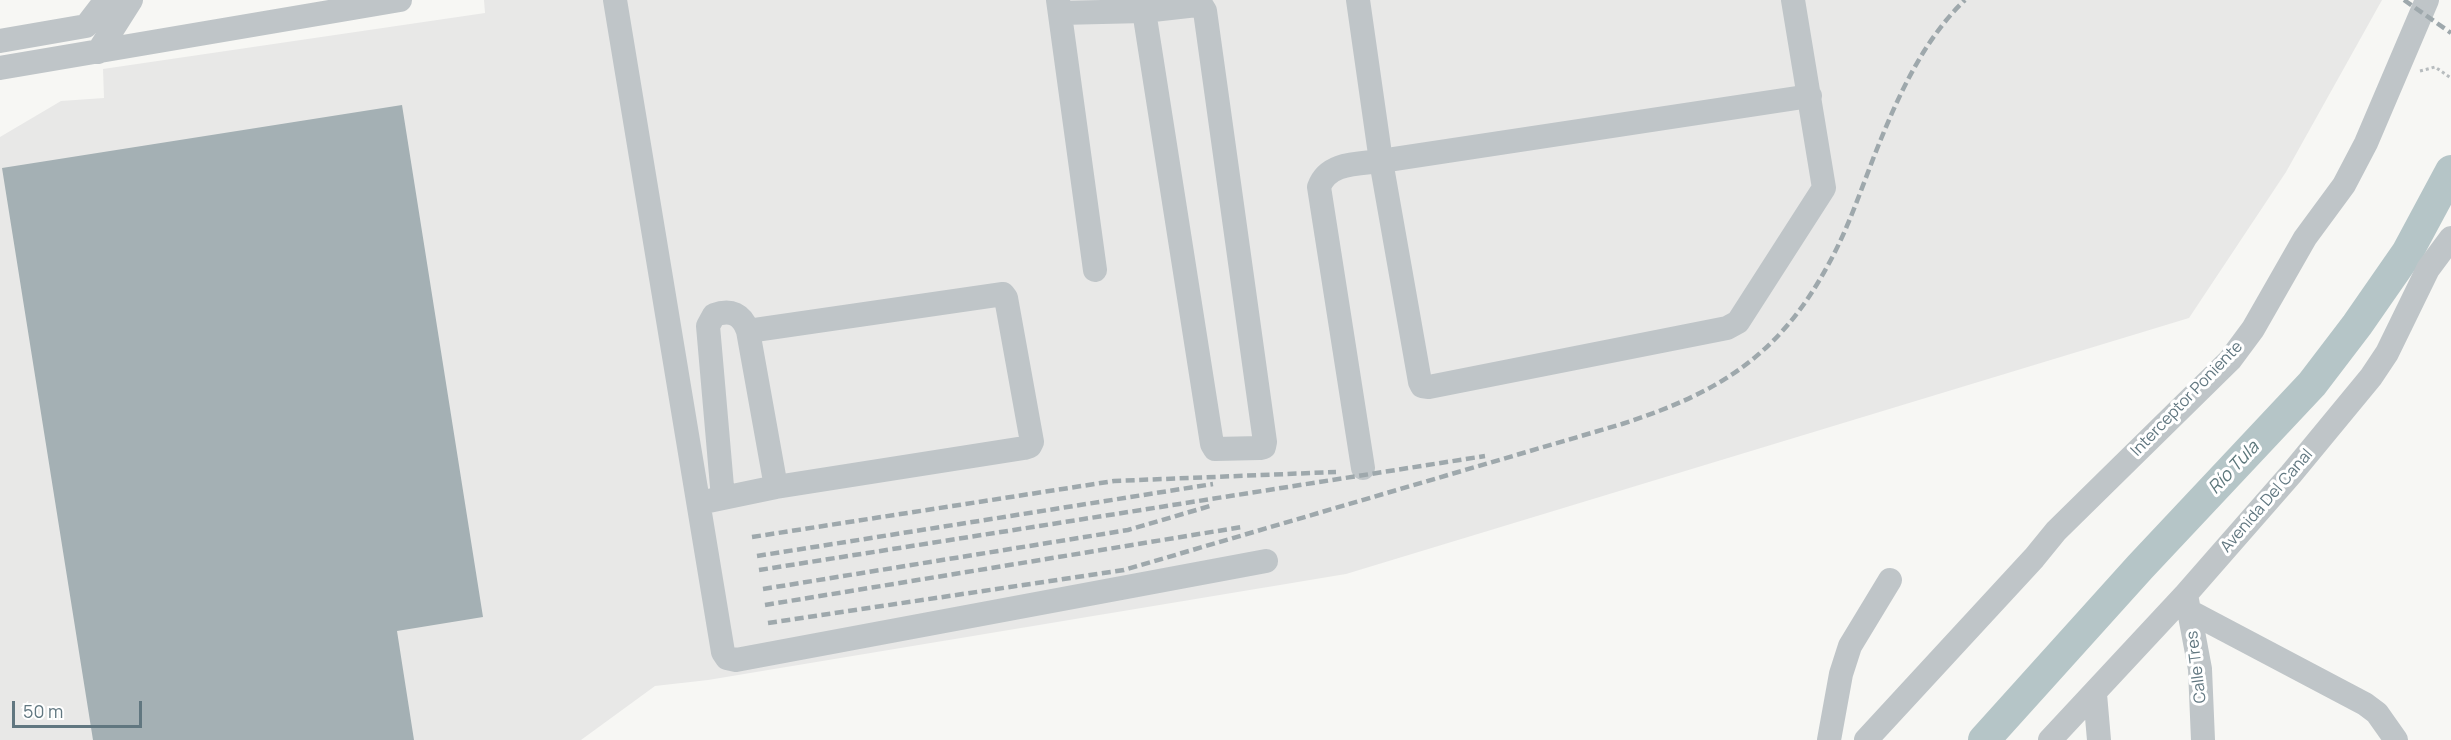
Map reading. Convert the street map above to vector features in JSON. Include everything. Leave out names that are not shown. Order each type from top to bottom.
[{"type":"street","points":[[0,41],[86,26],[106,0]]},
{"type":"street","points":[[98,52],[131,0]]},
{"type":"street","points":[[0,68],[98,52],[341,5],[400,0]]},
{"type":"street","points":[[615,0],[723,652],[727,658],[736,660],[1266,561]]},
{"type":"street","points":[[1358,0],[1381,160],[1420,381],[1422,386],[1428,387],[1735,325],[1824,188],[1793,0]]},
{"type":"street","name":"Interceptor Poniente","points":[[1866,740],[2034,558],[2056,531],[2230,360],[2253,329],[2304,238],[2344,185],[2366,143],[2420,3]]},
{"type":"street","points":[[1095,270],[1059,6],[1144,11],[1202,6],[1205,11],[1264,447],[1222,451],[1215,450],[1212,444],[1144,11]]},
{"type":"street","points":[[1363,468],[1319,187],[1323,176],[1332,169],[1381,160],[1810,96]]},
{"type":"street","name":"Avenida Del Canal","points":[[2050,740],[2188,602],[2371,377],[2387,353],[2428,269],[2451,238]]},
{"type":"street","points":[[699,503],[776,487],[1030,446],[1032,442],[1020,369],[1006,298],[1003,294],[748,331]]},
{"type":"street","points":[[723,498],[708,326],[714,315],[723,312],[734,313],[740,317],[748,331],[776,487]]},
{"type":"street","points":[[1829,740],[1841,675],[1850,646],[1890,580]]},
{"type":"street","points":[[2188,602],[2365,704],[2377,713],[2396,740]]},
{"type":"street","name":"Calle Tres","points":[[2188,602],[2200,669],[2203,740]]},
{"type":"street","points":[[2095,694],[2099,740]]},
{"type":"path","points":[[2436,68],[2451,78]]},
{"type":"shaded area","points":[[484,0],[2382,0],[2286,172],[2189,318],[1346,574],[708,680],[655,686],[581,740],[0,740],[0,137],[61,101],[104,98],[103,69],[485,13]]},
{"type":"building","points":[[402,105],[483,617],[397,631],[414,740],[93,740],[2,168]]},
{"type":"waterway","name":"Río Tula","points":[[1984,740],[2140,567],[2312,384],[2407,253],[2451,171]]},
{"type":"railway","points":[[768,623],[1124,570],[1622,424],[1688,399],[1743,367],[1767,347],[1789,324],[1809,297],[1843,235],[1906,83],[1938,30],[1965,0]]},
{"type":"railway","points":[[2404,0],[2451,33]]},
{"type":"railway","points":[[759,570],[1485,456]]},
{"type":"railway","points":[[752,537],[1114,481],[1336,472]]},
{"type":"railway","points":[[757,556],[1213,484]]},
{"type":"railway","points":[[763,589],[1128,530],[1210,506]]},
{"type":"railway","points":[[765,605],[1242,527]]}]
